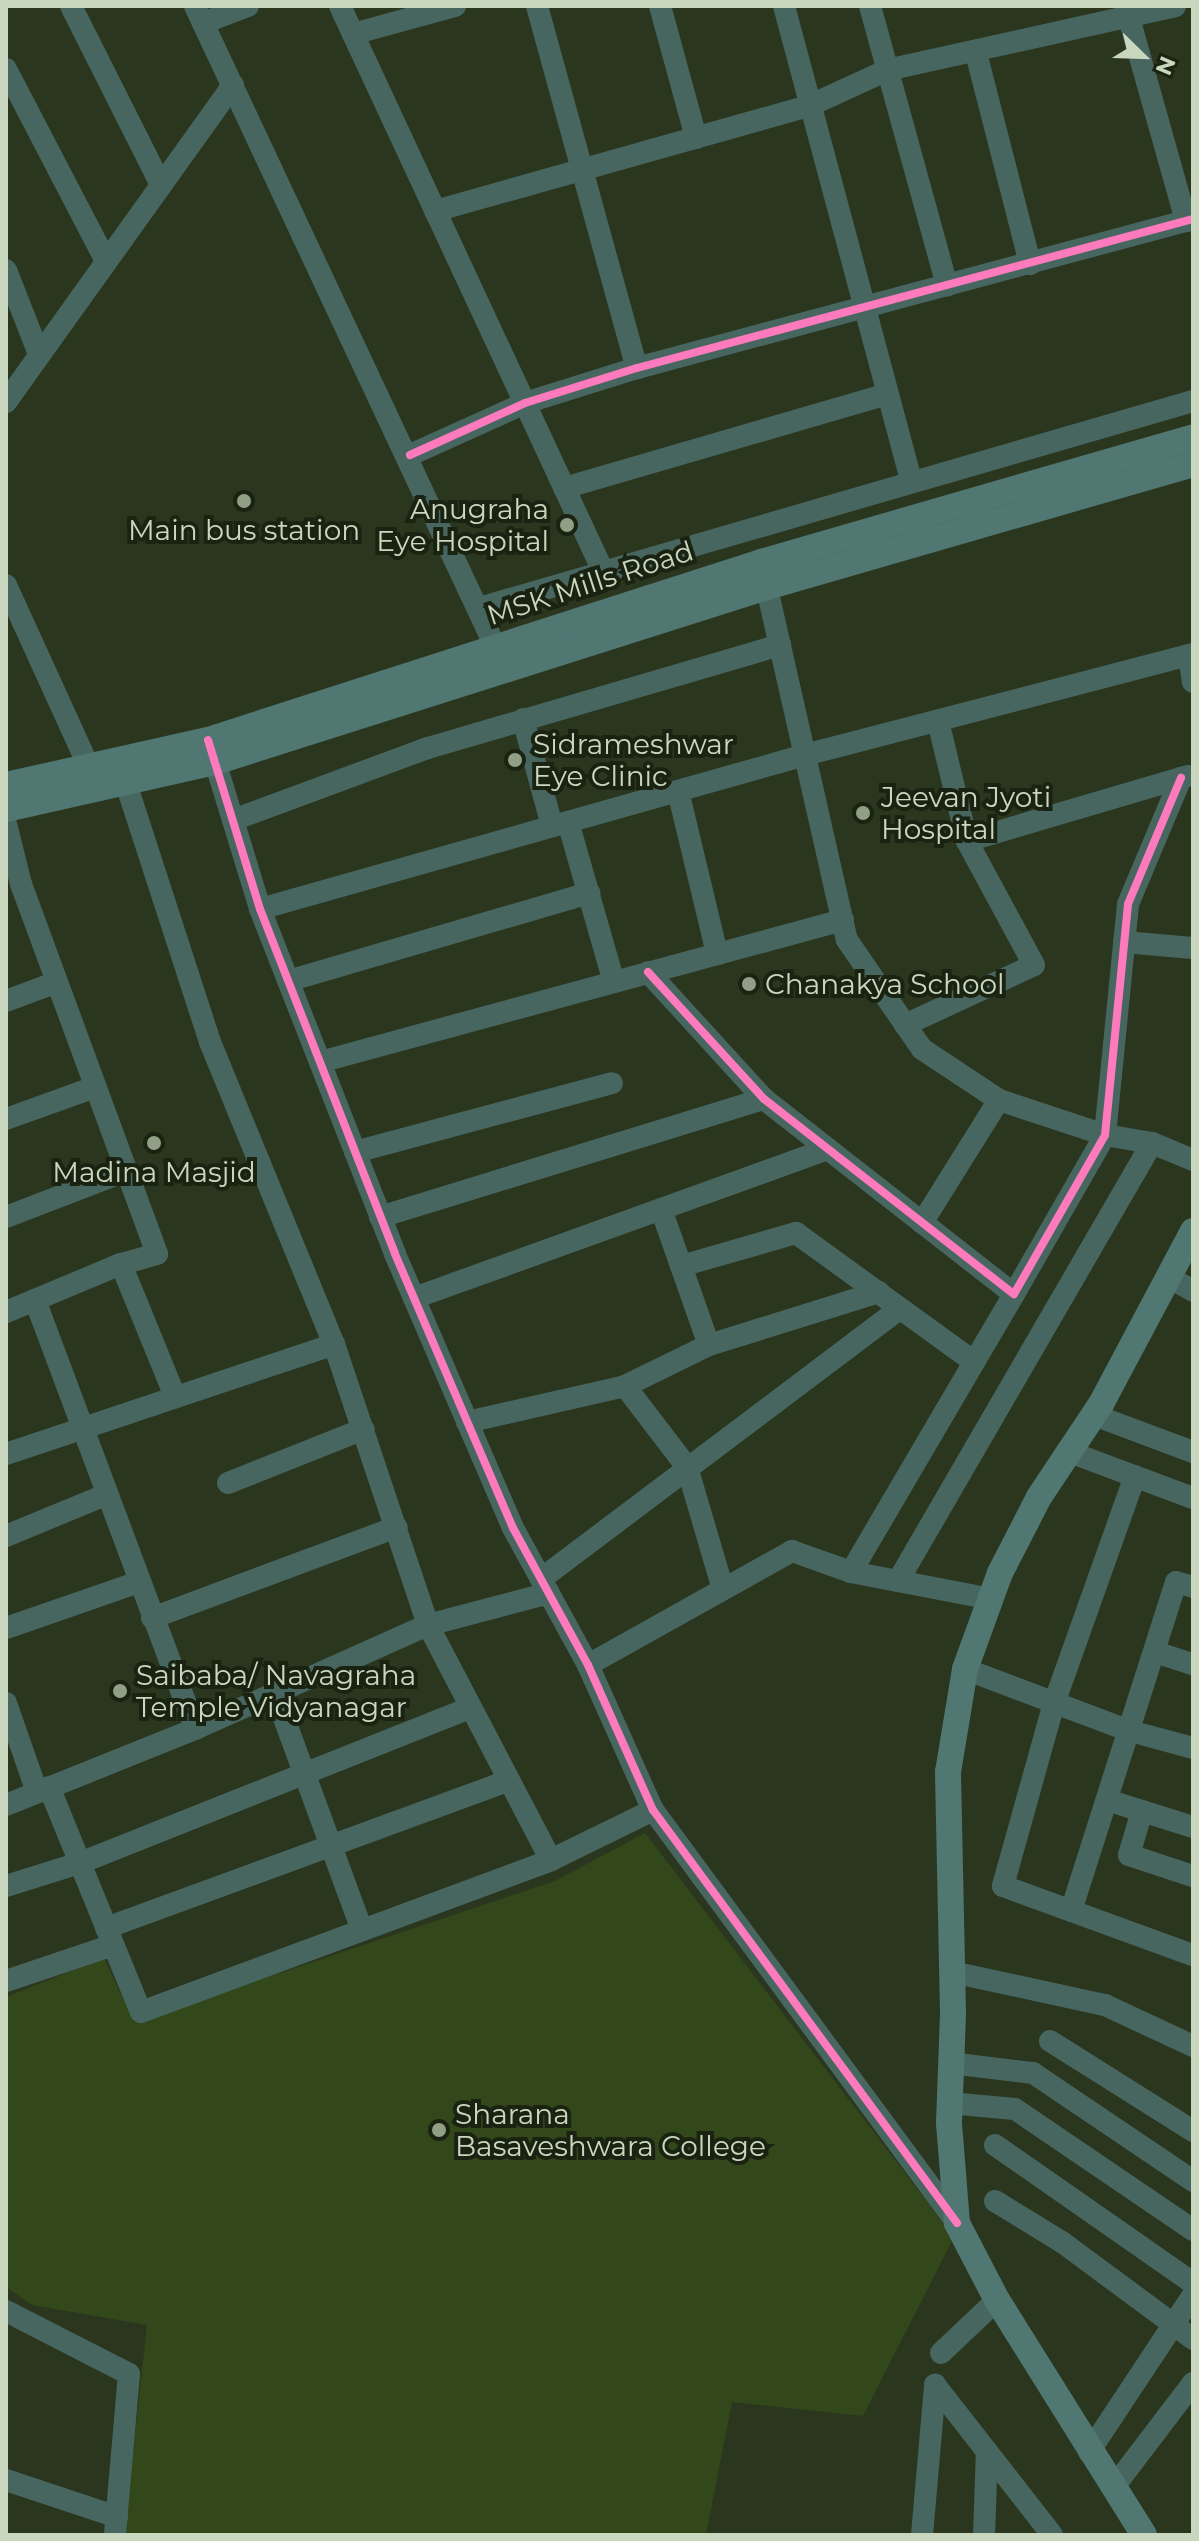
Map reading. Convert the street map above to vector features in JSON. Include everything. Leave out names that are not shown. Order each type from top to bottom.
[{"type":"main road","name":"MSK Mills Road","points":[[6,809],[95,780],[212,751],[1193,437]]},
{"type":"main road","name":"MSK Mills Road","points":[[764,575],[1193,464]]},
{"type":"main road","name":"MSK Mills Road","points":[[6,785],[95,780]]},
{"type":"main road","points":[[1144,2535],[1089,2452],[997,2300],[957,2223],[949,2103],[952,1972],[948,1772],[965,1669],[991,1599],[1039,1497],[1182,1284],[1193,1231]]},
{"type":"street","points":[[71,6],[161,185]]},
{"type":"street","points":[[248,6],[199,14],[410,455],[501,658]]},
{"type":"street","points":[[340,6],[603,571]]},
{"type":"street","points":[[353,34],[455,6]]},
{"type":"street","points":[[537,6],[637,368]]},
{"type":"street","points":[[660,6],[696,138]]},
{"type":"street","points":[[784,6],[911,480]]},
{"type":"street","points":[[870,6],[947,286]]},
{"type":"street","points":[[435,211],[811,105],[887,70],[976,53],[1175,6]]},
{"type":"street","points":[[410,455],[525,403],[637,368],[1189,220],[1129,18]]},
{"type":"street","points":[[976,53],[1030,264]]},
{"type":"street","points":[[6,69],[106,261]]},
{"type":"street","points":[[6,402],[233,85]]},
{"type":"street","points":[[6,270],[39,354]]},
{"type":"street","points":[[564,488],[887,394]]},
{"type":"street","points":[[479,608],[911,480],[1193,401]]},
{"type":"street","points":[[764,575],[847,940],[922,1049],[999,1100],[1105,1135],[1152,1143],[1193,1160]]},
{"type":"street","points":[[6,585],[95,780]]},
{"type":"street","points":[[233,820],[523,719],[780,645]]},
{"type":"street","points":[[260,909],[805,755],[1191,654],[1193,682]]},
{"type":"street","points":[[523,719],[560,824],[589,893],[614,982]]},
{"type":"street","points":[[905,1025],[1034,965],[967,841],[938,721]]},
{"type":"street","points":[[212,751],[260,909],[380,1217],[467,1422],[545,1586],[588,1665],[653,1810],[957,2223]]},
{"type":"street","points":[[123,774],[210,1042],[334,1344],[428,1625],[551,1860]]},
{"type":"street","points":[[967,841],[1187,777]]},
{"type":"street","points":[[851,1572],[1105,1135],[1128,904],[1187,777]]},
{"type":"street","points":[[678,791],[717,954]]},
{"type":"street","points":[[6,824],[13,887],[57,982],[157,1254],[121,1264],[6,1312]]},
{"type":"street","points":[[288,981],[589,893]]},
{"type":"street","points":[[320,1062],[843,920]]},
{"type":"street","points":[[1124,942],[1193,948]]},
{"type":"street","points":[[648,972],[764,1099],[1014,1294]]},
{"type":"street","points":[[6,1001],[57,982]]},
{"type":"street","points":[[355,1152],[612,1083]]},
{"type":"street","points":[[6,1119],[95,1087]]},
{"type":"street","points":[[380,1217],[764,1099]]},
{"type":"street","points":[[922,1223],[999,1100]]},
{"type":"street","points":[[898,1581],[1152,1143]]},
{"type":"street","points":[[414,1298],[828,1149]]},
{"type":"street","points":[[6,1217],[126,1171]]},
{"type":"street","points":[[661,1209],[709,1345]]},
{"type":"street","points":[[681,1266],[796,1233],[974,1362]]},
{"type":"street","points":[[121,1264],[175,1396]]},
{"type":"street","points":[[467,1422],[625,1386],[709,1345],[879,1292]]},
{"type":"street","points":[[35,1300],[80,1429],[195,1729]]},
{"type":"street","points":[[6,1805],[195,1729],[274,1691],[428,1625],[545,1586],[687,1467],[899,1309]]},
{"type":"street","points":[[6,1454],[334,1344]]},
{"type":"street","points":[[625,1386],[687,1467],[722,1586]]},
{"type":"street","points":[[1094,1415],[1193,1452]]},
{"type":"street","points":[[228,1483],[364,1429]]},
{"type":"street","points":[[1067,1451],[1193,1498]]},
{"type":"street","points":[[1135,1476],[1054,1703],[1003,1886],[1193,1955]]},
{"type":"street","points":[[6,1536],[105,1495]]},
{"type":"street","points":[[152,1618],[397,1527]]},
{"type":"street","points":[[588,1665],[722,1586],[792,1551],[851,1572],[991,1599]]},
{"type":"street","points":[[6,1628],[139,1582]]},
{"type":"street","points":[[1071,1911],[1176,1582],[1193,1587]]},
{"type":"street","points":[[1155,1652],[1193,1664]]},
{"type":"street","points":[[965,1669],[1130,1731],[1193,1748]]},
{"type":"street","points":[[274,1691],[362,1930]]},
{"type":"street","points":[[6,1703],[43,1790],[80,1863],[141,2012],[551,1860],[653,1810]]},
{"type":"street","points":[[6,1886],[80,1863],[470,1708]]},
{"type":"street","points":[[6,1981],[330,1846],[508,1781]]},
{"type":"street","points":[[1107,1800],[1193,1827]]},
{"type":"street","points":[[1142,1811],[1129,1855],[1193,1876]]},
{"type":"street","points":[[952,1972],[1105,2005],[1193,2046]]},
{"type":"street","points":[[1050,2041],[1193,2131]]},
{"type":"street","points":[[950,2063],[1033,2073],[1193,2181]]},
{"type":"street","points":[[949,2103],[1015,2109],[1193,2230]]},
{"type":"street","points":[[995,2145],[1193,2283]]},
{"type":"street","points":[[995,2201],[1062,2242],[1193,2339]]},
{"type":"street","points":[[1089,2452],[1193,2295]]},
{"type":"street","points":[[941,2353],[997,2300]]},
{"type":"street","points":[[6,2311],[129,2374],[116,2526],[6,2480]]},
{"type":"street","points":[[922,2535],[935,2385],[1052,2535]]},
{"type":"street","points":[[1113,2488],[1190,2395]]},
{"type":"street","points":[[984,2535],[987,2451]]},
{"type":"shaded area","name":"Sharana Basaveshwara College","points":[[645,1833],[954,2237],[863,2416],[732,2402],[706,2535],[124,2535],[147,2325],[32,2305],[6,2287],[6,1997],[104,1958],[134,2022],[555,1881]]},
{"type":"cycle path","points":[[410,455],[525,403],[637,368],[1193,219]]},
{"type":"cycle path","points":[[208,740],[260,909],[395,1254],[513,1528],[588,1665],[653,1810],[957,2223]]},
{"type":"cycle path","points":[[648,972],[764,1099],[1014,1294],[1105,1135],[1128,904],[1181,778]]},
{"type":"place","name":"Main bus station","points":[[244,501]]},
{"type":"place","name":"Anugraha Eye Hospital","points":[[567,525]]},
{"type":"place","name":"Sidrameshwar Eye Clinic","points":[[515,760]]},
{"type":"place","name":"Jeevan Jyoti Hospital","points":[[863,813]]},
{"type":"place","name":"Chanakya School","points":[[749,984]]},
{"type":"place","name":"Madina Masjid","points":[[154,1143]]},
{"type":"place","name":"Saibaba/ Navagraha Temple Vidyanagar","points":[[120,1691]]},
{"type":"place","name":"Sharana Basaveshwara College","points":[[439,2130]]}]
